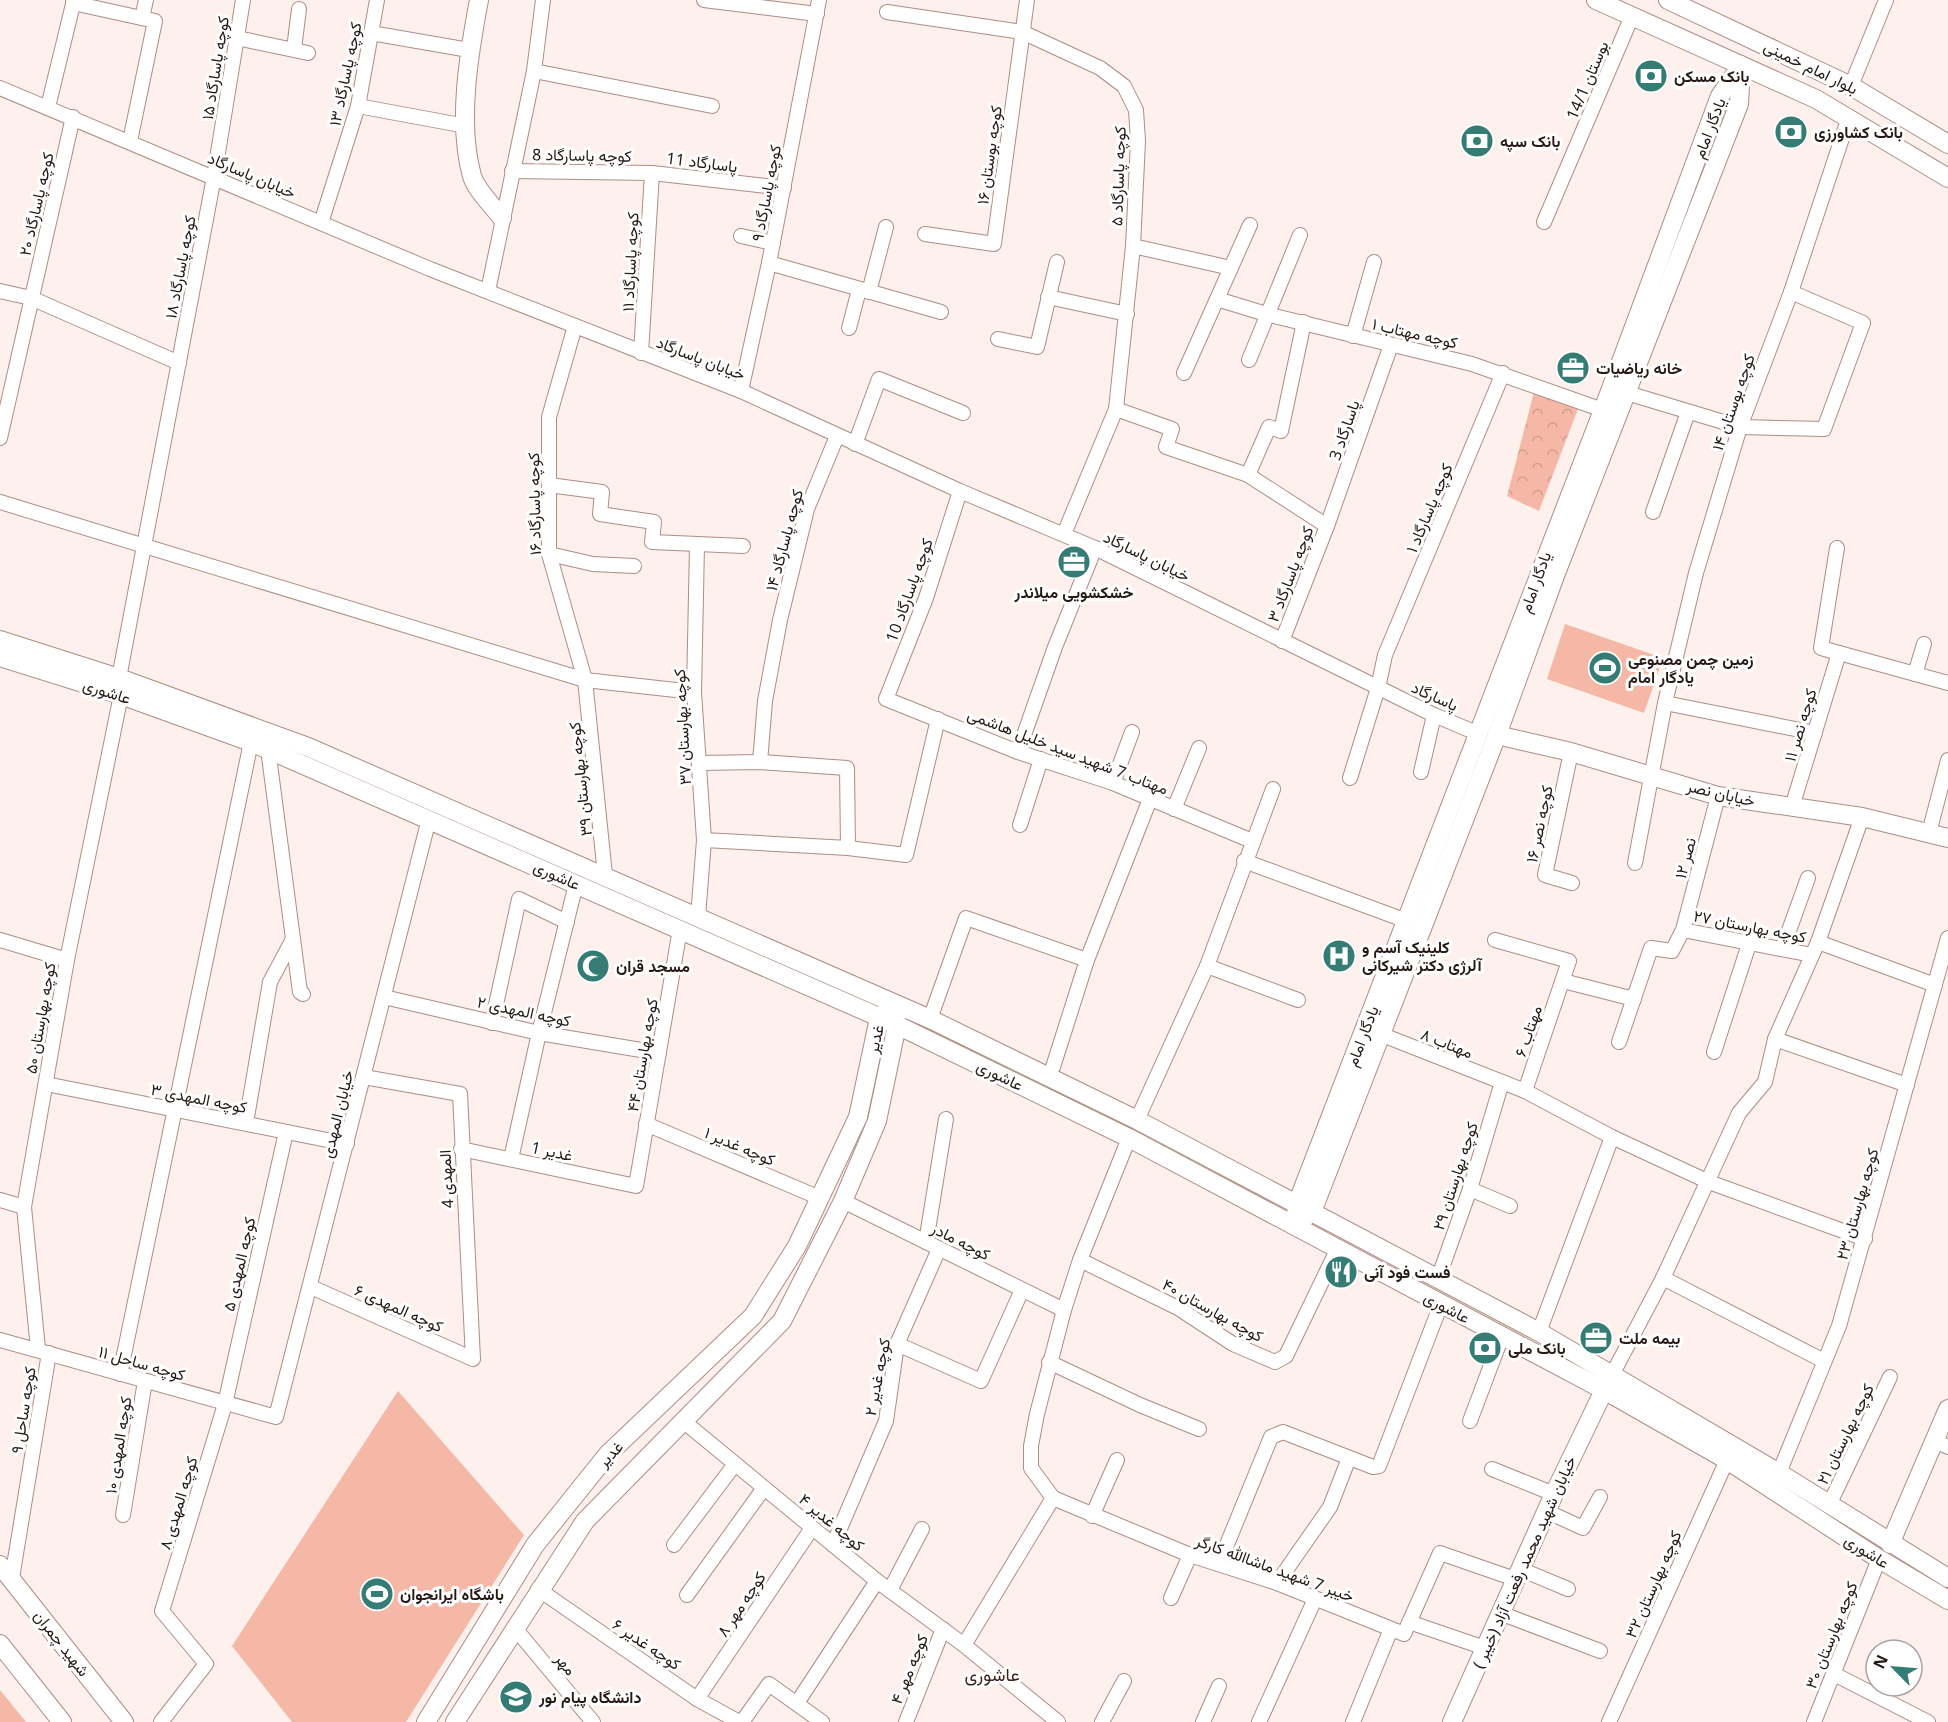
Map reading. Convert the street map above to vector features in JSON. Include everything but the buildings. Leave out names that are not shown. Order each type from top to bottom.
[{"type":"street","points":[[142,18],[146,0]]},
{"type":"street","name":"کوچه پاسارگاد ۱۵","points":[[214,177],[243,0]]},
{"type":"street","name":"کوچه پاسارگاد ۱۳","points":[[321,223],[358,106],[376,0]]},
{"type":"street","points":[[479,0],[469,50],[466,126],[472,178],[502,218]]},
{"type":"street","points":[[488,291],[534,71],[543,0]]},
{"type":"street","points":[[704,0],[818,7]]},
{"type":"street","name":"کوچه بوستان ۱۶","points":[[925,234],[994,244],[1027,0]]},
{"type":"street","name":"بلوار امام خمینی","points":[[1596,0],[1816,99],[1948,178]]},
{"type":"street","points":[[1851,86],[1886,0]]},
{"type":"street","points":[[48,107],[73,2],[154,20],[156,23],[130,141]]},
{"type":"street","name":"بلوار امام خمینی","points":[[1677,2],[1851,86],[1948,144]]},
{"type":"street","name":"کوچه پاسارگاد ۹","points":[[741,391],[769,263],[818,7]]},
{"type":"street","points":[[294,49],[299,9]]},
{"type":"street","name":"کوچه پاسارگاد ۵","points":[[887,12],[1022,32],[1100,68],[1124,86],[1136,110],[1138,141],[1132,246],[1116,409],[1064,534]]},
{"type":"street","name":"بوستان 14/1","points":[[1544,222],[1632,16]]},
{"type":"street","points":[[371,33],[469,50]]},
{"type":"street","points":[[237,38],[308,53]]},
{"type":"street","name":"یادگار امام","points":[[1548,570],[1627,393],[1739,104],[1741,65]]},
{"type":"street","name":"یادگار امام","points":[[1316,1177],[1380,1034],[1548,570],[1603,410],[1720,96],[1741,65]]},
{"type":"street","points":[[534,71],[712,106]]},
{"type":"street","name":"خیابان پاسارگاد","points":[[0,88],[321,223],[641,353],[741,391],[960,491],[1095,548],[1378,688]]},
{"type":"street","points":[[358,106],[466,126]]},
{"type":"street","name":"کوچه پاسارگاد ۲۰","points":[[0,438],[72,117]]},
{"type":"street","name":"کوچه بوستان ۱۴","points":[[1635,863],[1665,703],[1696,573],[1740,427],[1791,292],[1849,117]]},
{"type":"street","name":"کوچه پاسارگاد 8","points":[[512,171],[652,173]]},
{"type":"street","name":"پاسارگاد 11","points":[[652,173],[784,188]]},
{"type":"street","name":"کوچه پاسارگاد ۱۱","points":[[641,353],[652,173]]},
{"type":"street","name":"کوچه پاسارگاد ۱۸","points":[[145,547],[214,177]]},
{"type":"street","points":[[1185,373],[1250,225]]},
{"type":"street","points":[[849,328],[886,227]]},
{"type":"street","points":[[1249,360],[1300,235]]},
{"type":"street","points":[[741,236],[773,243]]},
{"type":"street","points":[[1132,246],[1231,268]]},
{"type":"street","points":[[998,339],[1036,347],[1057,262]]},
{"type":"street","points":[[1353,336],[1374,262]]},
{"type":"street","points":[[769,263],[941,312]]},
{"type":"street","points":[[0,291],[31,298],[179,363]]},
{"type":"street","points":[[1627,393],[1740,427],[1824,429],[1863,323],[1791,292]]},
{"type":"street","points":[[1048,297],[1127,314]]},
{"type":"street","name":"کوچه مهتاب ۱","points":[[1217,299],[1266,314],[1503,373],[1603,410]]},
{"type":"street","points":[[1248,475],[1269,427],[1281,431],[1304,322]]},
{"type":"street","name":"کوچه پاسارگاد ۱۶","points":[[574,326],[549,417],[549,554],[585,680]]},
{"type":"street","name":"پاسارگاد 3","points":[[1327,526],[1391,345]]},
{"type":"street","name":"کوچه پاسارگاد ۱","points":[[1350,778],[1378,688],[1385,655],[1503,373]]},
{"type":"street","points":[[855,444],[879,379],[963,413]]},
{"type":"street","name":"کوچه پاسارگاد ۳","points":[[1116,409],[1172,429],[1166,447],[1248,475],[1327,526],[1282,641]]},
{"type":"street","points":[[1653,512],[1688,412]]},
{"type":"street","name":"کوچه پاسارگاد ۱۴","points":[[760,762],[765,701],[780,620],[807,509],[837,436]]},
{"type":"street","points":[[549,485],[602,492],[600,514],[654,522],[652,542],[743,546]]},
{"type":"street","name":"کوچه پاسارگاد 10","points":[[886,699],[926,597],[960,491]]},
{"type":"street","points":[[0,502],[585,680],[694,693]]},
{"type":"street","name":"کوچه بهارستان ۳۷","points":[[697,545],[694,693],[704,840],[698,917]]},
{"type":"street","name":"کوچه بهارستان ۵۰","points":[[43,1351],[24,1207],[67,960],[145,547]]},
{"type":"street","points":[[1018,752],[1055,647],[1095,548]]},
{"type":"street","points":[[1837,548],[1821,648],[1948,683]]},
{"type":"street","points":[[549,554],[593,564],[634,566]]},
{"type":"street","name":"عاشوری","points":[[0,639],[268,749],[680,929],[897,1025],[1129,1138],[1502,1336],[1601,1396],[1727,1460],[1879,1559],[1948,1600]]},
{"type":"street","points":[[1915,674],[1924,645]]},
{"type":"street","name":"کوچه نصر ۱۱","points":[[1792,807],[1839,653]]},
{"type":"street","name":"عاشوری","points":[[0,657],[120,687],[308,747],[930,1018],[1137,1120],[1539,1332],[1613,1373],[1948,1578]]},
{"type":"street","name":"کوچه بهارستان ۳۹","points":[[585,680],[605,875]]},
{"type":"street","name":"پاسارگاد","points":[[1378,688],[1434,715],[1488,734]]},
{"type":"street","name":"مهتاب 7 شهید سید خلیل هاشمی","points":[[886,699],[1018,752],[1113,783],[1252,841]]},
{"type":"street","points":[[1665,703],[1815,733]]},
{"type":"street","points":[[1421,772],[1434,715]]},
{"type":"street","points":[[704,840],[848,848],[906,855],[938,719]]},
{"type":"street","points":[[1113,783],[1132,732]]},
{"type":"street","name":"یادگار امام","points":[[1295,1225],[1316,1177],[1407,921],[1488,734]]},
{"type":"street","name":"خیابان نصر","points":[[1488,734],[1570,752],[1718,796],[1862,817],[1948,838]]},
{"type":"street","points":[[120,1374],[251,742]]},
{"type":"street","points":[[1174,809],[1198,748]]},
{"type":"street","points":[[268,749],[300,992],[303,994]]},
{"type":"street","name":"کوچه نصر ۱۶","points":[[1570,752],[1545,875],[1572,883]]},
{"type":"street","points":[[1020,825],[1041,759]]},
{"type":"street","points":[[1929,833],[1948,760]]},
{"type":"street","points":[[700,763],[760,762],[847,768],[848,848]]},
{"type":"street","points":[[1137,1120],[1206,966],[1273,789]]},
{"type":"street","name":"نصر ۱۲","points":[[1683,930],[1718,796]]},
{"type":"street","points":[[1053,1067],[1087,960],[1150,799]]},
{"type":"street","points":[[1613,1373],[1663,1278],[1739,1113],[1764,1082],[1775,1038],[1815,948],[1862,817]]},
{"type":"street","name":"خیابان المهدی","points":[[276,1417],[429,819]]},
{"type":"street","points":[[1244,861],[1407,921]]},
{"type":"street","points":[[1784,947],[1808,878]]},
{"type":"street","points":[[511,1160],[539,1033],[576,884]]},
{"type":"street","points":[[492,1023],[519,899],[567,922]]},
{"type":"street","points":[[930,1018],[966,918],[1087,960]]},
{"type":"street","name":"کوچه بهارستان ۴۴","points":[[636,1186],[680,929]]},
{"type":"street","name":"کوچه بهارستان ۲۷","points":[[1619,1042],[1651,948],[1672,951],[1683,930],[1784,947],[1815,948],[1935,985]]},
{"type":"street","name":"کوچه بهارستان ۲۳","points":[[1779,1473],[1839,1326],[1948,938]]},
{"type":"street","points":[[246,1123],[270,982],[293,939]]},
{"type":"street","points":[[0,940],[67,960]]},
{"type":"street","name":"مهتاب ۶","points":[[1495,940],[1569,961],[1525,1091]]},
{"type":"street","points":[[1714,1052],[1750,941]]},
{"type":"street","points":[[1206,966],[1298,1000]]},
{"type":"street","points":[[1563,981],[1634,999]]},
{"type":"street","name":"کوچه المهدی ۲","points":[[384,997],[539,1033],[659,1053]]},
{"type":"street","name":"غدیر","points":[[426,1722],[535,1545],[608,1454],[753,1316],[797,1246],[858,1117],[879,1018],[894,1004]]},
{"type":"street","name":"غدیر","points":[[455,1722],[538,1589],[585,1521],[682,1420],[755,1351],[782,1321],[843,1201],[877,1121],[897,1025],[894,1004]]},
{"type":"street","name":"مهتاب ۸","points":[[1380,1034],[1525,1091],[1612,1137],[1709,1182],[1865,1239]]},
{"type":"street","points":[[1775,1038],[1907,1085]]},
{"type":"street","name":"المهدی 4","points":[[364,1077],[460,1094],[473,1359]]},
{"type":"street","name":"کوچه بهارستان ۲۹","points":[[1438,1279],[1470,1189],[1502,1082]]},
{"type":"street","name":"کوچه المهدی ۳","points":[[46,1084],[347,1144]]},
{"type":"street","points":[[858,1117],[864,1114],[877,1121]]},
{"type":"street","points":[[926,1242],[946,1119]]},
{"type":"street","name":"کوچه غدیر ۱","points":[[646,1124],[820,1198]]},
{"type":"street","name":"کوچه المهدی ۵","points":[[225,1404],[286,1132]]},
{"type":"street","points":[[1539,1332],[1612,1137]]},
{"type":"street","points":[[964,1645],[1053,1498],[1031,1465],[1031,1446],[1064,1310],[1080,1260],[1129,1138]]},
{"type":"street","name":"غدیر 1","points":[[461,1149],[636,1186]]},
{"type":"street","points":[[1470,1189],[1510,1206]]},
{"type":"street","points":[[0,1200],[24,1207]]},
{"type":"street","name":"کوچه مادر","points":[[843,1201],[1064,1310]]},
{"type":"street","name":"کوچه بهارستان ۴۰","points":[[1080,1260],[1178,1308],[1233,1344],[1275,1362],[1286,1356],[1338,1248]]},
{"type":"street","name":"کوچه غدیر ۲","points":[[832,1545],[886,1421],[897,1344],[939,1249]]},
{"type":"street","points":[[1663,1278],[1824,1361]]},
{"type":"street","name":"کوچه المهدی ۶","points":[[311,1287],[473,1359]]},
{"type":"street","points":[[897,1344],[981,1382],[1022,1290]]},
{"type":"street","points":[[1218,1564],[1271,1437],[1283,1432],[1373,1467],[1379,1466],[1441,1304]]},
{"type":"street","points":[[1470,1422],[1502,1336]]},
{"type":"street","name":"کوچه ساحل ۱۱","points":[[0,1340],[276,1417]]},
{"type":"street","name":"کوچه ساحل ۹","points":[[6,1572],[43,1351]]},
{"type":"street","points":[[1050,1362],[1140,1406],[1199,1429]]},
{"type":"street","name":"( خیبر) خیابان شهید محمد رفعت آزاد","points":[[1452,1722],[1546,1511],[1613,1373]]},
{"type":"street","name":"کوچه بهارستان ۲۱","points":[[1829,1505],[1890,1377]]},
{"type":"street","name":"کوچه المهدی ۱۰","points":[[123,1515],[145,1381]]},
{"type":"street","name":"کوچه المهدی ۸","points":[[161,1722],[206,1664],[162,1611],[225,1404]]},
{"type":"street","points":[[1890,1544],[1942,1444],[1948,1409]]},
{"type":"street","name":"کوچه غدیر ۴","points":[[682,1420],[832,1545],[964,1645],[1058,1722]]},
{"type":"street","points":[[1277,1583],[1330,1507],[1349,1458]]},
{"type":"street","points":[[1092,1516],[1117,1460]]},
{"type":"street","name":"کوچه بهارستان ۳۲","points":[[1609,1722],[1727,1460]]},
{"type":"street","points":[[675,1545],[735,1464]]},
{"type":"street","points":[[1492,1469],[1554,1494]]},
{"type":"street","points":[[687,1595],[764,1488]]},
{"type":"street","points":[[1546,1511],[1583,1528],[1600,1497]]},
{"type":"street","name":"خیبر 7 شهید ماشاالله کارگر","points":[[1053,1498],[1190,1555],[1277,1583],[1391,1629]]},
{"type":"street","name":"کوچه مهر ۸","points":[[697,1698],[812,1528]]},
{"type":"street","points":[[890,1590],[922,1529]]},
{"type":"street","points":[[1353,1722],[1391,1629],[1404,1634],[1440,1553],[1568,1589]]},
{"type":"street","points":[[1171,1598],[1190,1555]]},
{"type":"street","name":"کوچه بهارستان ۳۰","points":[[1814,1722],[1879,1559]]},
{"type":"street","name":"شهید چمران","points":[[6,1572],[124,1722]]},
{"type":"street","points":[[797,1703],[877,1581]]},
{"type":"street","name":"کوچه غدیر ۶","points":[[538,1589],[697,1698],[741,1722]]},
{"type":"street","points":[[1259,1722],[1315,1599]]},
{"type":"street","points":[[1500,1613],[1600,1651]]},
{"type":"street","points":[[1410,1622],[1485,1648]]},
{"type":"street","name":"مهر","points":[[514,1627],[593,1722]]},
{"type":"street","name":"کوچه مهر ۴","points":[[906,1722],[943,1629]]},
{"type":"street","points":[[0,1644],[62,1722]]},
{"type":"street","points":[[1834,1674],[1928,1722]]},
{"type":"street","points":[[1102,1722],[1124,1681]]},
{"type":"street","points":[[741,1722],[769,1684],[822,1722]]},
{"type":"street","points":[[1203,1722],[1219,1686]]},
{"type":"green space","points":[[1534,392],[1578,409],[1539,511],[1507,496]]},
{"type":"green space","name":"زمین چمن مصنوعی یادگار امام","points":[[1565,624],[1663,658],[1644,713],[1547,679]]},
{"type":"green space","name":"باشگاه ایرانجوان","points":[[398,1391],[524,1535],[406,1722],[292,1722],[232,1646]]},
{"type":"green space","points":[[0,1690],[26,1722],[0,1722]]},
{"type":"place","name":"بانک مسکن","points":[[1651,76]]},
{"type":"place","name":"بانک کشاورزی","points":[[1791,132]]},
{"type":"place","name":"بانک سپه","points":[[1477,141]]},
{"type":"place","name":"خانه ریاضیات","points":[[1573,368]]},
{"type":"place","name":"خشکشویی میلاندر","points":[[1074,562]]},
{"type":"place","name":"زمین چمن مصنوعی یادگار امام","points":[[1605,668]]},
{"type":"place","name":"کلینیک آسم و آلرژی دکتر شیرکانی","points":[[1339,956]]},
{"type":"place","name":"مسجد قران","points":[[593,966]]},
{"type":"place","name":"فست فود آنی","points":[[1341,1272]]},
{"type":"place","name":"بیمه ملت","points":[[1596,1338]]},
{"type":"place","name":"بانک ملی","points":[[1485,1348]]},
{"type":"place","name":"باشگاه ایرانجوان","points":[[377,1594]]},
{"type":"place","name":"دانشگاه پیام نور","points":[[516,1697]]},
{"type":"district","name":"عاشوری","points":[[992,1675]]}]
